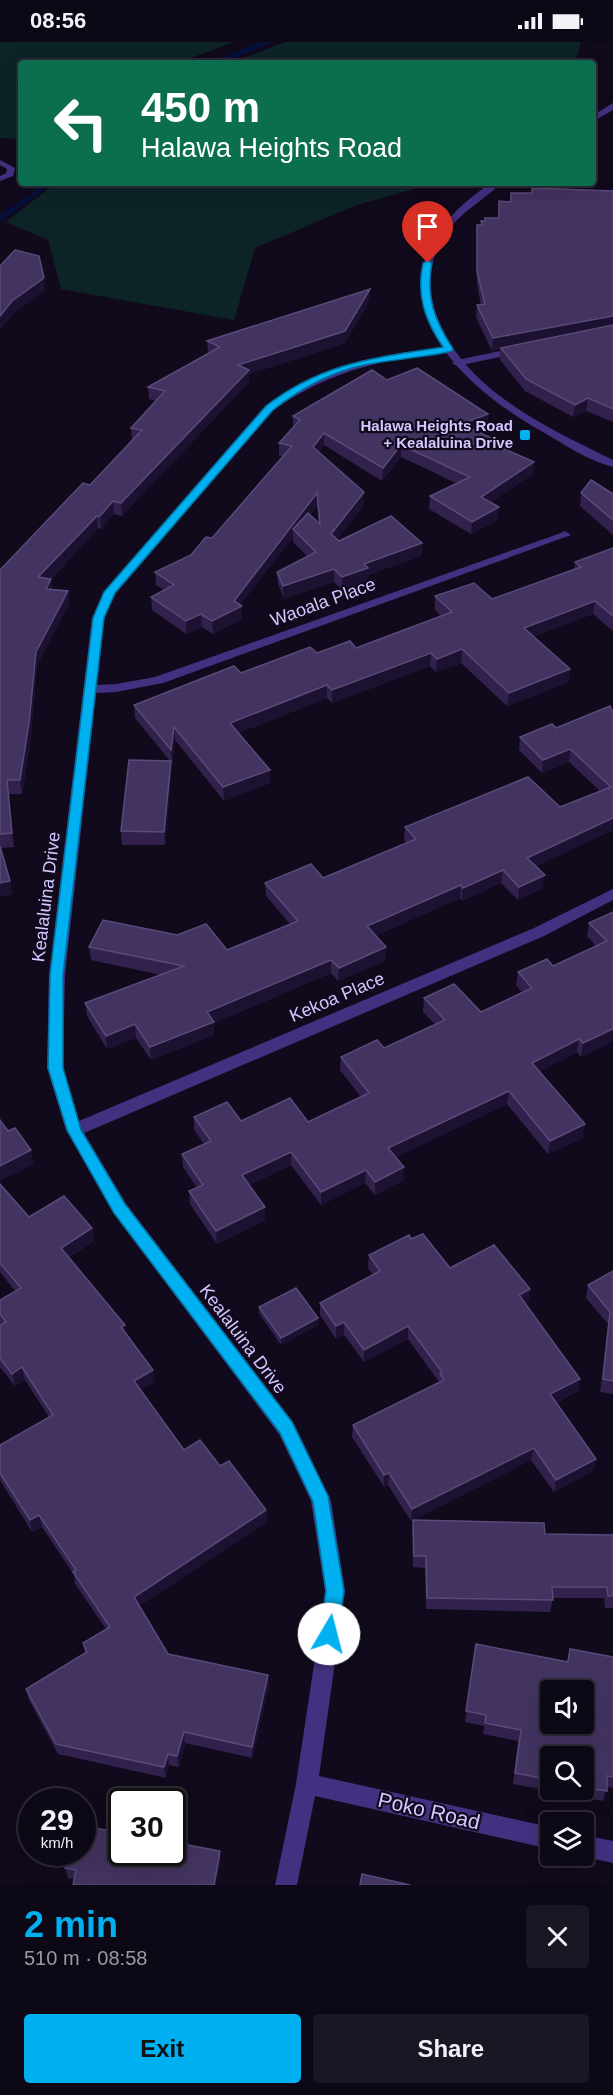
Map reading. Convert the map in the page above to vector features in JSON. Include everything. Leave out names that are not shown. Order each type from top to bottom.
[{"type":"street","points":[[596,117],[613,106]]},
{"type":"street","points":[[493,186],[448,223],[434,243],[424,281],[434,327],[453,356],[492,395],[525,417],[613,464]]},
{"type":"street","name":"Kealaluina Drive","points":[[286,1885],[307,1784],[335,1591],[321,1501],[286,1428],[120,1209],[74,1130],[56,1068],[57,975],[98,618],[110,592],[269,408],[291,391],[320,376],[361,363],[527,349]]},
{"type":"street","name":"Waoala Place","points":[[91,689],[116,688],[158,681],[565,535]]},
{"type":"street","name":"Kekoa Place","points":[[74,1130],[539,932],[613,894]]},
{"type":"street","name":"Poko Road","points":[[307,1784],[540,1836]]},
{"type":"street","points":[[594,1848],[613,1852]]},
{"type":"lane","points":[[0,162],[11,168],[10,174],[0,178]]},
{"type":"green space","points":[[0,42],[234,42],[185,60],[18,60],[18,139],[0,138]]},
{"type":"green space","points":[[285,42],[581,42],[576,60],[239,60]]},
{"type":"green space","points":[[52,186],[424,186],[354,206],[255,248],[234,320],[61,289],[48,240],[6,222]]},
{"type":"building","points":[[532,188],[613,191],[613,316],[493,338],[477,305],[485,304],[477,272],[477,225],[482,225],[481,221],[485,221],[485,218],[499,218],[499,201],[511,202],[511,193],[532,193]]},
{"type":"building","points":[[15,250],[39,256],[44,278],[12,301],[0,316],[0,266]]},
{"type":"building","points":[[370,289],[345,331],[238,365],[249,370],[121,503],[113,501],[38,577],[51,579],[46,589],[68,591],[36,652],[29,723],[20,780],[7,780],[12,833],[0,834],[0,570],[83,483],[90,485],[142,430],[131,428],[165,391],[148,387],[220,347],[207,341]]},
{"type":"building","points":[[613,325],[613,409],[588,398],[575,405],[526,379],[501,348]]},
{"type":"building","points":[[417,368],[488,414],[461,424],[498,441],[493,444],[534,462],[481,497],[499,507],[472,522],[430,496],[470,477],[401,445],[383,468],[324,433],[313,447],[364,492],[331,534],[339,541],[391,516],[422,543],[364,564],[368,568],[342,577],[334,569],[283,586],[277,572],[316,552],[293,529],[308,513],[320,524],[317,493],[234,601],[242,606],[212,621],[201,614],[186,621],[151,597],[174,585],[155,572],[191,555],[206,537],[212,538],[292,446],[279,443],[300,420],[293,416],[372,370],[387,380]]},
{"type":"building","points":[[591,480],[613,494],[613,520],[581,493]]},
{"type":"building","points":[[613,548],[613,616],[595,601],[524,628],[570,669],[509,693],[462,649],[437,659],[431,653],[332,690],[327,685],[230,723],[270,770],[223,787],[174,727],[171,750],[134,705],[234,666],[241,673],[310,647],[317,653],[350,641],[356,648],[452,612],[435,596],[474,583],[492,599],[581,567],[575,562]]},
{"type":"building","points":[[610,706],[613,713],[613,818],[527,858],[545,875],[519,887],[503,870],[463,888],[461,885],[367,926],[386,947],[339,968],[331,960],[207,1012],[214,1022],[150,1047],[135,1024],[106,1036],[85,1003],[184,966],[89,947],[103,920],[177,935],[206,924],[227,950],[298,921],[265,883],[311,864],[323,878],[416,839],[405,827],[528,777],[560,807],[611,787],[570,749],[543,760],[520,737],[552,724],[556,728]]},
{"type":"building","points":[[129,760],[171,761],[164,832],[121,831]]},
{"type":"building","points":[[0,846],[10,881],[0,883]]},
{"type":"building","points":[[613,912],[613,1029],[583,1043],[579,1039],[532,1063],[585,1124],[550,1141],[509,1091],[388,1148],[404,1167],[375,1182],[366,1170],[321,1192],[291,1152],[242,1175],[265,1207],[216,1231],[189,1191],[203,1185],[182,1154],[211,1141],[194,1117],[227,1102],[241,1121],[290,1098],[308,1122],[369,1093],[341,1057],[377,1040],[384,1048],[445,1020],[424,998],[454,984],[481,1012],[532,988],[518,972],[547,959],[553,966],[607,941],[589,923]]},
{"type":"building","points":[[0,1120],[8,1131],[15,1128],[31,1150],[0,1166]]},
{"type":"building","points":[[0,1184],[29,1217],[64,1196],[92,1228],[61,1248],[125,1325],[121,1327],[153,1370],[134,1381],[184,1450],[200,1440],[220,1466],[229,1461],[266,1510],[134,1597],[168,1654],[268,1675],[252,1747],[184,1732],[177,1756],[168,1754],[164,1767],[56,1744],[26,1689],[87,1652],[83,1643],[110,1627],[73,1572],[76,1570],[39,1515],[30,1520],[0,1473],[0,1445],[53,1415],[22,1367],[12,1374],[0,1358],[0,1325],[6,1322],[0,1314],[0,1300],[21,1288],[0,1263]]},
{"type":"building","points":[[423,1234],[450,1268],[494,1245],[530,1289],[519,1295],[580,1379],[550,1394],[596,1459],[556,1480],[534,1448],[412,1509],[389,1473],[384,1475],[353,1425],[444,1380],[440,1374],[442,1372],[408,1326],[364,1350],[344,1322],[336,1326],[320,1303],[380,1271],[369,1255],[409,1235],[411,1239]]},
{"type":"building","points":[[613,1271],[613,1381],[603,1379],[610,1312],[588,1285]]},
{"type":"building","points":[[296,1288],[318,1318],[281,1338],[259,1307]]},
{"type":"building","points":[[413,1520],[544,1523],[545,1534],[613,1535],[613,1596],[608,1596],[607,1587],[552,1587],[553,1600],[427,1598],[426,1556],[414,1556]]},
{"type":"building","points":[[476,1644],[568,1662],[570,1649],[613,1657],[613,1777],[607,1776],[607,1791],[594,1789],[594,1746],[540,1746],[540,1778],[515,1773],[521,1730],[485,1723],[486,1715],[466,1711]]},
{"type":"building","points":[[96,1828],[108,1831],[108,1866],[186,1866],[186,1845],[220,1851],[214,1885],[73,1885],[76,1870],[65,1868],[66,1866],[96,1866]]},
{"type":"building","points":[[362,1874],[410,1885],[360,1885]]},
{"type":"waterway","points":[[221,60],[268,42]]},
{"type":"waterway","points":[[0,218],[34,195],[43,186]]},
{"type":"place","name":"Halawa Heights Road + Kealaluina Drive","points":[[525,435]]},
{"type":"route","points":[[329,1634],[335,1591],[321,1501],[286,1428],[120,1209],[74,1130],[56,1068],[57,975],[98,618],[110,592],[269,408],[291,391],[320,376],[361,363],[449,349],[434,327],[427,302],[424,281],[428,263]]}]
